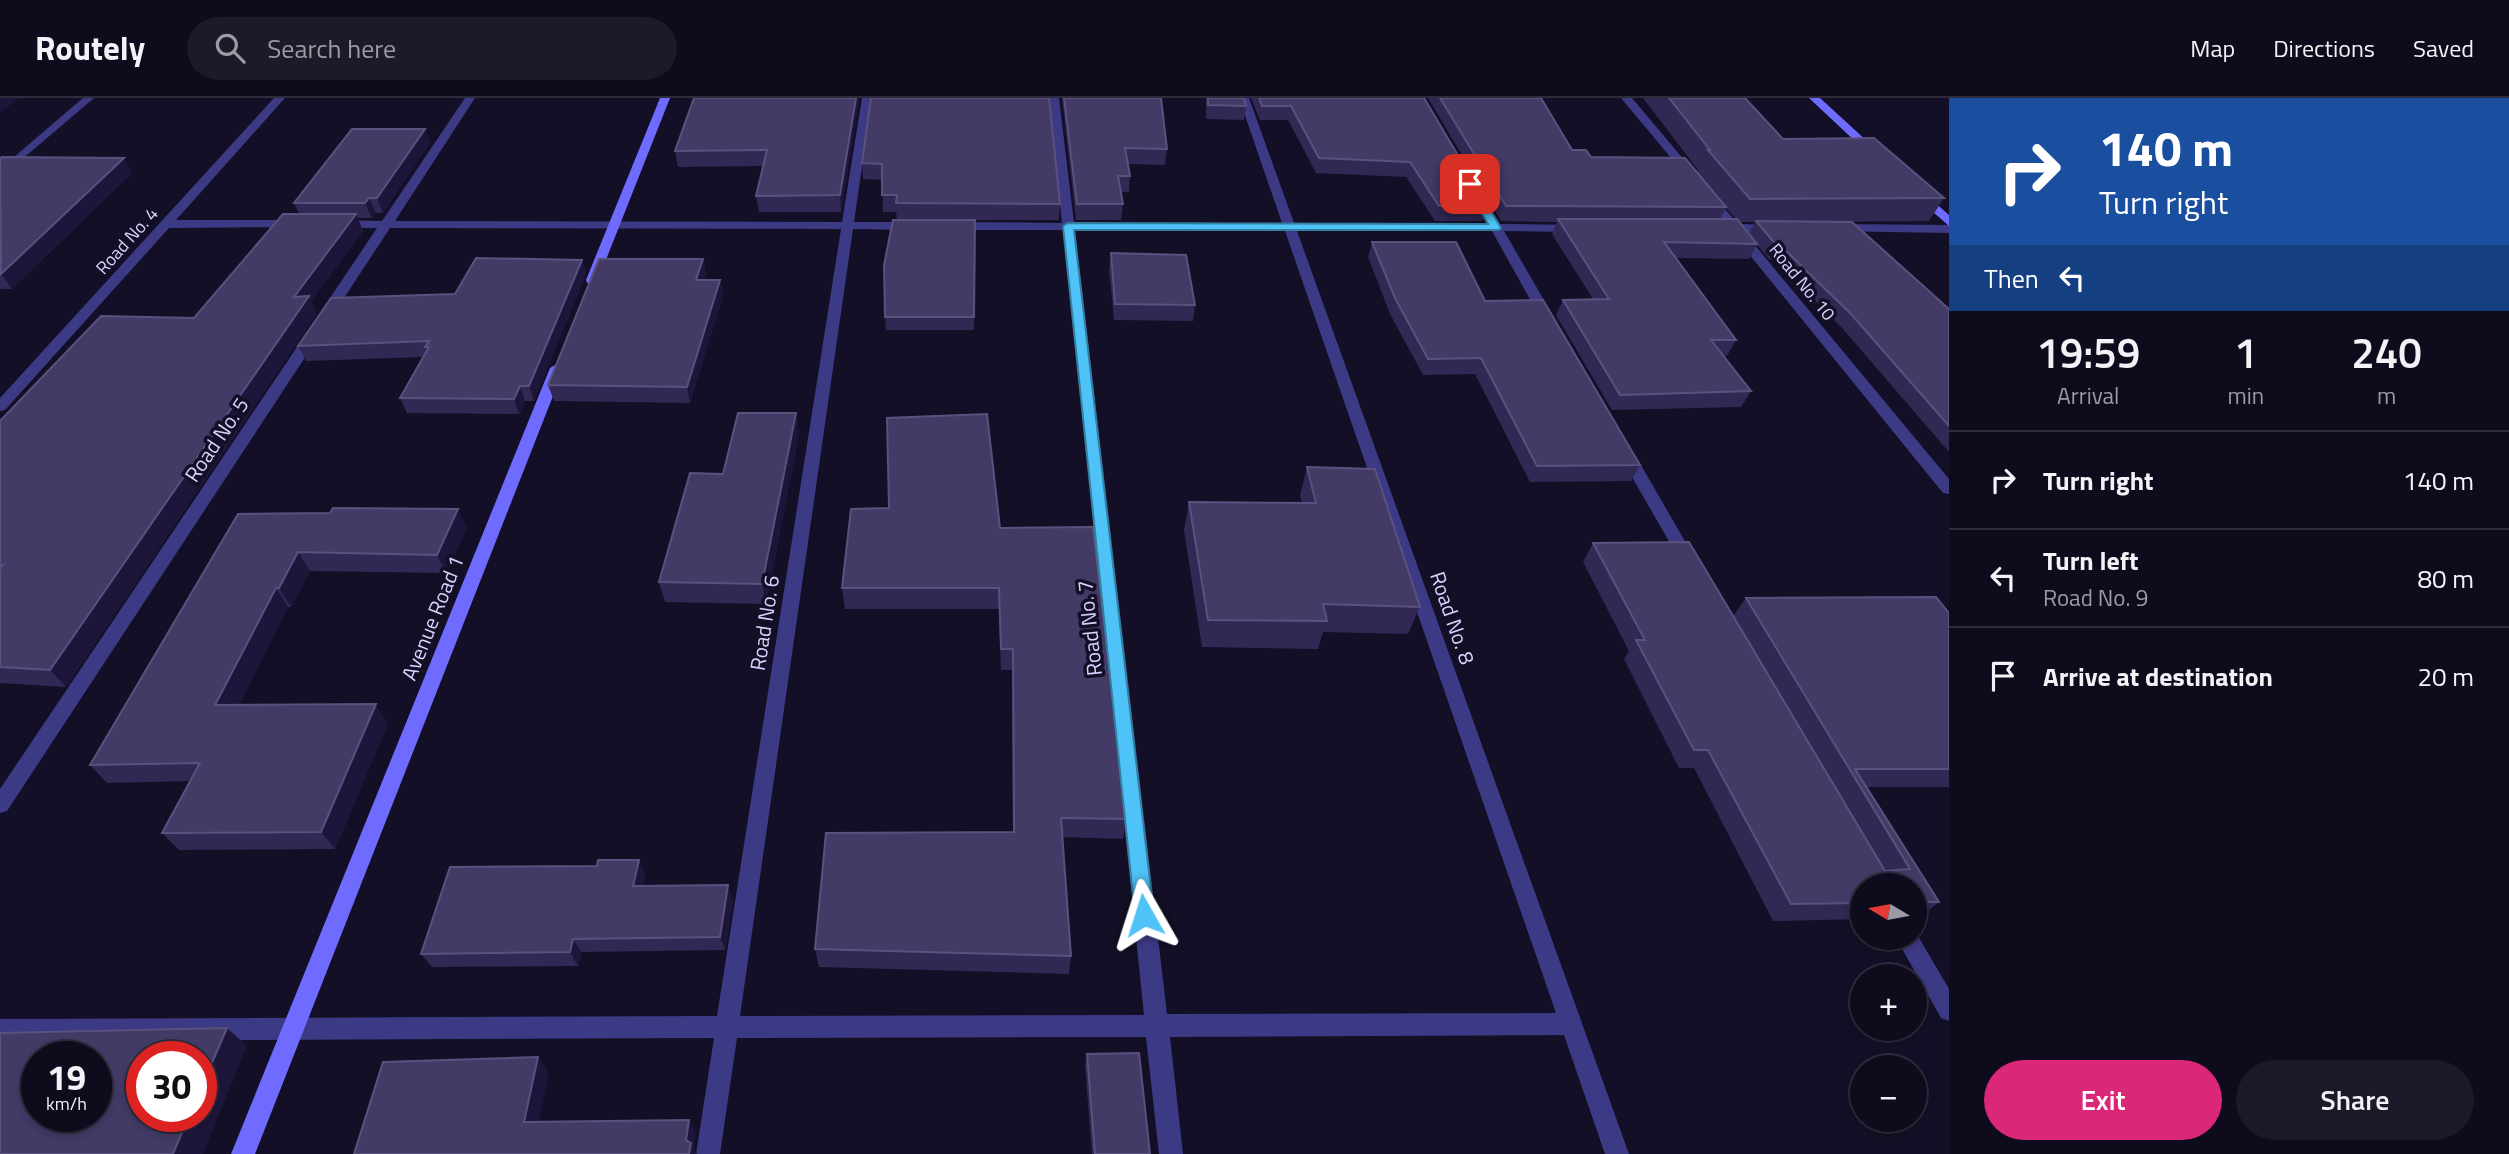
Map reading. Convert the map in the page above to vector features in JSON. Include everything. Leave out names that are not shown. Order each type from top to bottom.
[{"type":"street","points":[[3,170],[89,98]]},
{"type":"street","name":"Road No. 4","points":[[0,407],[280,98]]},
{"type":"street","name":"Road No. 5","points":[[0,805],[470,98]]},
{"type":"street","points":[[583,303],[665,98]]},
{"type":"street","name":"Road No. 6","points":[[708,1154],[867,98]]},
{"type":"street","name":"Road No. 7","points":[[1054,98],[1171,1154]]},
{"type":"street","name":"Road No. 8","points":[[1244,98],[1617,1154]]},
{"type":"street","name":"Road No. 10","points":[[1626,98],[1949,488]]},
{"type":"street","points":[[1814,98],[1882,160]]},
{"type":"street","points":[[1468,180],[1558,335]]},
{"type":"street","points":[[1910,186],[1949,222]]},
{"type":"street","points":[[166,224],[930,226]]},
{"type":"street","points":[[944,226],[1588,228]]},
{"type":"street","points":[[1708,228],[1788,228]]},
{"type":"street","points":[[1815,228],[1949,229]]},
{"type":"street","name":"Avenue Road 1","points":[[243,1154],[562,355]]},
{"type":"street","points":[[1620,443],[1696,575]]},
{"type":"street","points":[[1914,950],[1949,1010]]},
{"type":"street","points":[[0,1030],[1571,1024]]},
{"type":"building","points":[[694,98],[856,98],[840,195],[756,196],[767,150],[675,151]]},
{"type":"building","points":[[871,98],[1049,98],[1060,204],[896,203],[897,195],[882,195],[882,164],[862,163]]},
{"type":"building","points":[[1064,98],[1161,98],[1167,149],[1125,148],[1130,176],[1118,176],[1123,204],[1077,204]]},
{"type":"building","points":[[1208,98],[1244,98],[1246,106],[1208,105]]},
{"type":"building","points":[[1259,98],[1424,98],[1488,206],[1439,206],[1410,162],[1319,158],[1291,106],[1262,106]]},
{"type":"building","points":[[1440,98],[1541,98],[1572,150],[1586,150],[1591,157],[1685,158],[1726,207],[1506,206]]},
{"type":"building","points":[[1669,98],[1745,98],[1783,139],[1874,138],[1944,198],[1750,199],[1708,150]]},
{"type":"building","points":[[352,129],[425,129],[377,198],[369,198],[365,203],[294,203]]},
{"type":"building","points":[[2,157],[124,158],[1,274]]},
{"type":"building","points":[[283,214],[356,214],[294,297],[309,296],[50,670],[0,667],[0,568],[3,565],[0,565],[0,421],[101,316],[194,318]]},
{"type":"building","points":[[1558,219],[1737,219],[1757,244],[1664,242],[1736,340],[1711,340],[1751,391],[1620,395],[1563,300],[1609,299]]},
{"type":"building","points":[[893,220],[975,220],[974,317],[885,317],[884,265]]},
{"type":"building","points":[[1756,221],[1852,222],[1949,309],[1949,426],[1851,314],[1782,247],[1777,246]]},
{"type":"building","points":[[1372,242],[1456,242],[1485,301],[1543,300],[1640,465],[1537,466],[1481,358],[1428,359],[1395,298]]},
{"type":"building","points":[[1111,253],[1186,255],[1195,305],[1115,304]]},
{"type":"building","points":[[476,258],[582,260],[529,386],[520,386],[514,399],[400,398],[429,347],[425,347],[429,341],[298,346],[331,298],[455,294]]},
{"type":"building","points":[[599,259],[703,259],[696,280],[720,280],[687,387],[548,385]]},
{"type":"building","points":[[738,413],[796,413],[762,584],[659,582],[690,473],[723,474]]},
{"type":"building","points":[[987,414],[1000,528],[1093,527],[1127,819],[1061,818],[1071,956],[815,949],[826,833],[1014,832],[1013,649],[1001,649],[999,588],[842,588],[851,509],[889,508],[887,418]]},
{"type":"building","points":[[1307,467],[1375,469],[1420,607],[1323,604],[1327,621],[1208,620],[1189,502],[1316,503]]},
{"type":"building","points":[[333,508],[458,509],[437,555],[298,552],[279,588],[276,588],[215,705],[376,704],[321,832],[162,833],[200,763],[90,765],[238,514],[330,513]]},
{"type":"building","points":[[1689,542],[1885,871],[1910,869],[1746,598],[1936,597],[1949,613],[1949,769],[1855,769],[1921,873],[1850,873],[1850,903],[1791,904],[1708,750],[1694,750],[1636,640],[1645,640],[1593,543]]},
{"type":"building","points":[[598,860],[639,860],[633,886],[728,885],[720,937],[573,939],[570,952],[421,954],[450,867],[597,866]]},
{"type":"building","points":[[1927,883],[1939,902],[1927,902]]},
{"type":"building","points":[[227,1028],[217,1051],[217,1041],[126,1041],[126,1132],[182,1132],[173,1154],[0,1154],[0,1033]]},
{"type":"building","points":[[1139,1053],[1150,1154],[1095,1154],[1087,1054]]},
{"type":"building","points":[[538,1057],[524,1122],[689,1120],[686,1140],[691,1143],[689,1154],[354,1154],[383,1062]]},
{"type":"route","points":[[1144,915],[1068,226],[1495,228],[1470,184]]}]
